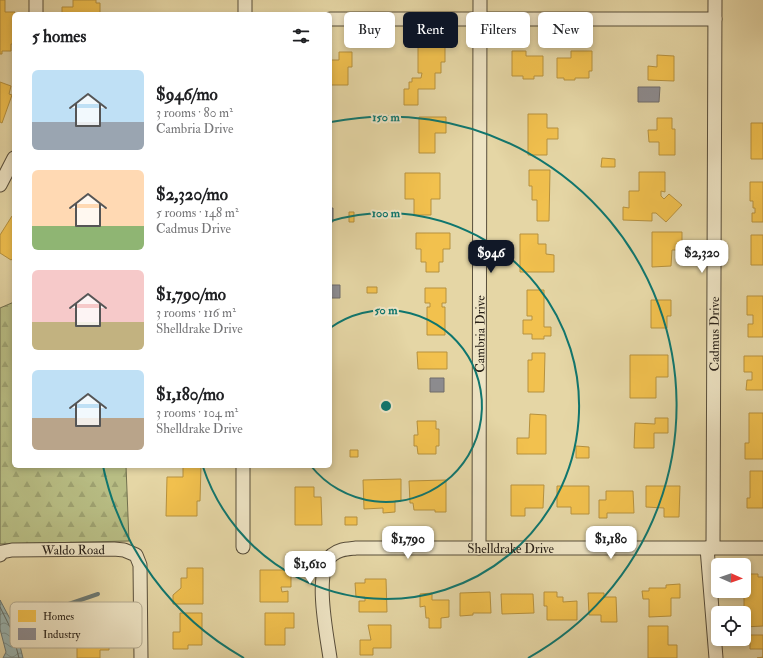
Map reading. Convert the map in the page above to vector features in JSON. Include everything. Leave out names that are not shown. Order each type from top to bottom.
[{"type":"street","points":[[36,0],[36,12]]},
{"type":"street","points":[[245,0],[245,12]]},
{"type":"street","name":"Cambria Drive","points":[[480,0],[480,12]]},
{"type":"street","name":"Cadmus Drive","points":[[715,0],[710,548],[716,658]]},
{"type":"street","points":[[332,19],[466,18]]},
{"type":"street","points":[[530,18],[715,19]]},
{"type":"street","name":"Cambria Drive","points":[[479,548],[480,48]]},
{"type":"street","points":[[0,185],[12,162]]},
{"type":"street","points":[[242,547],[243,468]]},
{"type":"street","name":"Shelldrake Drive","points":[[330,658],[323,591],[326,562],[331,555],[340,550],[356,548],[763,548]]},
{"type":"street","name":"Waldo Road","points":[[0,555],[2,552],[12,550],[124,550],[136,555],[140,565],[140,602]]},
{"type":"street","name":"Waldo Road","points":[[141,648],[141,658]]},
{"type":"green space","points":[[12,303],[12,468],[126,468],[129,541],[0,544],[0,308]]},
{"type":"water","points":[[0,600],[10,619],[10,648],[20,648],[23,658],[3,658],[6,652],[0,629]]},
{"type":"building: Homes","points":[[0,0],[5,0],[5,12],[12,12],[12,44],[11,51],[2,51],[2,54],[0,54]]},
{"type":"building: Homes","points":[[73,0],[96,0],[96,3],[100,3],[100,12],[62,12],[62,7],[73,7]]},
{"type":"building: Homes","points":[[418,48],[445,48],[445,62],[441,62],[441,73],[435,73],[435,89],[418,89],[418,105],[404,105],[404,89],[409,89],[409,82],[412,82],[412,78],[421,78],[422,73],[418,73]]},
{"type":"building: Homes","points":[[512,51],[526,51],[526,56],[543,56],[543,76],[534,76],[534,79],[523,79],[523,76],[512,76]]},
{"type":"building: Homes","points":[[571,51],[592,51],[592,71],[589,71],[589,78],[564,80],[564,78],[557,78],[557,58],[571,58]]},
{"type":"building: Homes","points":[[339,52],[352,52],[352,67],[348,67],[348,85],[332,85],[332,60],[339,60]]},
{"type":"building: Homes","points":[[657,55],[674,56],[674,81],[648,80],[648,66],[657,67]]},
{"type":"building: Homes","points":[[0,82],[11,86],[9,94],[12,95],[2,123],[0,122]]},
{"type":"building: Homes","points":[[528,114],[547,114],[547,128],[558,128],[558,139],[547,139],[547,155],[528,155]]},
{"type":"building: Homes","points":[[419,117],[446,117],[446,133],[435,133],[435,153],[419,153]]},
{"type":"building: Homes","points":[[657,118],[672,118],[672,129],[675,129],[675,155],[659,155],[659,142],[649,142],[648,130],[657,130]]},
{"type":"building: Homes","points":[[751,123],[763,123],[763,159],[751,159]]},
{"type":"building: Homes","points":[[602,158],[615,159],[615,167],[601,167]]},
{"type":"building: Homes","points":[[529,170],[550,170],[549,221],[537,221],[537,200],[532,200],[532,186],[529,186]]},
{"type":"building: Homes","points":[[639,172],[665,172],[665,192],[661,191],[661,196],[664,199],[669,194],[682,205],[666,222],[656,213],[652,213],[652,221],[623,220],[623,207],[629,208],[629,191],[639,191]]},
{"type":"building: Homes","points":[[405,173],[440,173],[440,199],[431,199],[431,215],[414,215],[414,199],[405,199]]},
{"type":"building: Homes","points":[[750,182],[763,182],[763,222],[752,222],[752,213],[755,213],[755,208],[753,208],[753,201],[750,201]]},
{"type":"building: Homes","points":[[349,212],[354,212],[354,222],[349,222]]},
{"type":"building: Homes","points":[[12,216],[11,260],[0,253],[0,235]]},
{"type":"building: Homes","points":[[652,232],[682,232],[682,250],[672,250],[671,266],[652,267]]},
{"type":"building: Homes","points":[[416,233],[450,233],[450,249],[443,249],[443,262],[439,262],[439,272],[426,272],[426,262],[421,262],[421,249],[416,249]]},
{"type":"building: Homes","points":[[520,234],[538,234],[538,244],[546,244],[546,254],[554,255],[554,272],[520,272]]},
{"type":"building: Homes","points":[[751,235],[763,235],[763,265],[751,265]]},
{"type":"building: Homes","points":[[367,287],[377,287],[377,293],[367,293]]},
{"type":"building: Homes","points":[[425,288],[446,288],[446,303],[442,303],[442,307],[445,307],[445,335],[427,335],[427,307],[430,307],[430,303],[425,303]]},
{"type":"building: Homes","points":[[527,290],[544,290],[544,327],[551,327],[551,336],[544,336],[544,339],[532,339],[532,334],[523,334],[523,320],[532,320],[532,316],[527,316]]},
{"type":"building: Homes","points":[[747,296],[763,296],[763,337],[748,337],[748,324],[753,324],[753,315],[747,315]]},
{"type":"building: Homes","points":[[651,300],[671,300],[671,316],[667,316],[667,328],[651,328]]},
{"type":"building: Homes","points":[[417,352],[447,352],[447,369],[418,369]]},
{"type":"building: Homes","points":[[532,353],[545,353],[544,392],[528,392],[528,360],[532,360]]},
{"type":"building: Homes","points":[[630,355],[668,355],[668,377],[656,377],[656,398],[630,398]]},
{"type":"building: Homes","points":[[744,356],[763,356],[763,390],[746,390],[747,380],[752,380],[752,372],[744,372]]},
{"type":"building: Homes","points":[[749,413],[763,413],[763,459],[745,459],[745,443],[749,443]]},
{"type":"building: Homes","points":[[530,414],[546,415],[546,454],[517,454],[517,438],[529,438]]},
{"type":"building: Homes","points":[[655,418],[668,418],[668,433],[654,433],[654,448],[634,448],[635,423],[655,424]]},
{"type":"building: Homes","points":[[417,421],[436,421],[436,429],[439,429],[439,446],[436,446],[436,454],[418,454],[417,446],[414,446],[414,435],[418,435]]},
{"type":"building: Homes","points":[[576,446],[589,447],[589,458],[576,458]]},
{"type":"building: Homes","points":[[350,450],[358,450],[358,457],[350,457]]},
{"type":"building: Homes","points":[[183,468],[201,468],[200,501],[197,501],[197,516],[166,516],[167,477],[183,477]]},
{"type":"building: Homes","points":[[750,471],[763,471],[763,508],[747,508],[747,498],[750,498]]},
{"type":"building: Homes","points":[[401,479],[401,501],[395,501],[395,512],[383,513],[383,508],[364,509],[363,480]]},
{"type":"building: Homes","points":[[446,480],[446,512],[435,512],[435,510],[414,510],[413,503],[410,503],[409,481]]},
{"type":"building: Homes","points":[[511,485],[544,485],[543,508],[525,508],[525,516],[511,516]]},
{"type":"building: Homes","points":[[557,486],[589,486],[589,514],[571,514],[571,507],[557,507]]},
{"type":"building: Homes","points":[[646,486],[680,486],[679,517],[664,517],[664,508],[646,507]]},
{"type":"building: Homes","points":[[295,487],[314,487],[314,497],[321,497],[322,525],[295,525]]},
{"type":"building: Homes","points":[[606,491],[633,491],[634,513],[607,513],[607,518],[599,518],[599,500],[606,500]]},
{"type":"building: Homes","points":[[345,517],[357,517],[357,525],[345,525]]},
{"type":"building: Homes","points":[[187,568],[203,568],[203,604],[173,604],[173,595],[181,588],[181,578],[187,578]]},
{"type":"building: Homes","points":[[260,570],[291,570],[291,587],[281,587],[282,592],[288,591],[288,602],[260,602]]},
{"type":"building: Homes","points":[[751,574],[758,574],[758,577],[763,577],[763,626],[751,627],[751,606],[744,606],[744,598],[751,598]]},
{"type":"building: Homes","points":[[365,579],[386,579],[387,612],[359,612],[359,601],[365,601],[365,597],[356,597],[355,583],[365,583]]},
{"type":"building: Homes","points":[[680,584],[680,598],[671,598],[671,616],[649,617],[649,599],[643,599],[642,591],[649,591],[649,588],[666,588],[666,585]]},
{"type":"building: Homes","points":[[490,592],[491,613],[473,613],[473,615],[460,616],[460,593]]},
{"type":"building: Homes","points":[[544,592],[557,592],[557,597],[563,597],[563,602],[577,601],[577,620],[547,620],[547,606],[544,606]]},
{"type":"building: Homes","points":[[432,593],[432,600],[449,600],[449,617],[441,618],[441,628],[429,628],[429,618],[426,618],[425,606],[420,607],[420,594]]},
{"type":"building: Homes","points":[[588,593],[604,593],[604,597],[616,597],[617,622],[601,622],[601,615],[589,615]]},
{"type":"building: Homes","points":[[501,594],[533,594],[534,613],[502,614]]},
{"type":"building: Homes","points":[[180,613],[202,613],[202,645],[188,645],[188,649],[173,649],[173,632],[180,632]]},
{"type":"building: Homes","points":[[265,613],[294,613],[294,628],[285,628],[285,645],[265,645]]},
{"type":"building: Homes","points":[[368,625],[391,625],[391,648],[373,648],[373,655],[360,655],[360,640],[371,640]]},
{"type":"building: Homes","points":[[648,626],[668,626],[668,645],[677,645],[677,658],[648,658]]},
{"type":"building: Homes","points":[[751,635],[763,635],[763,649],[750,649]]},
{"type":"building: Homes","points":[[77,648],[109,648],[109,650],[100,650],[100,658],[77,658]]},
{"type":"building: Industry","points":[[638,87],[660,87],[659,102],[638,102]]},
{"type":"building: Industry","points":[[332,208],[333,208],[332,222]]},
{"type":"building: Industry","points":[[332,285],[340,285],[340,298],[332,298]]},
{"type":"building: Industry","points":[[430,378],[444,378],[444,392],[430,392]]},
{"type":"waterway","points":[[75,602],[98,594]]}]
